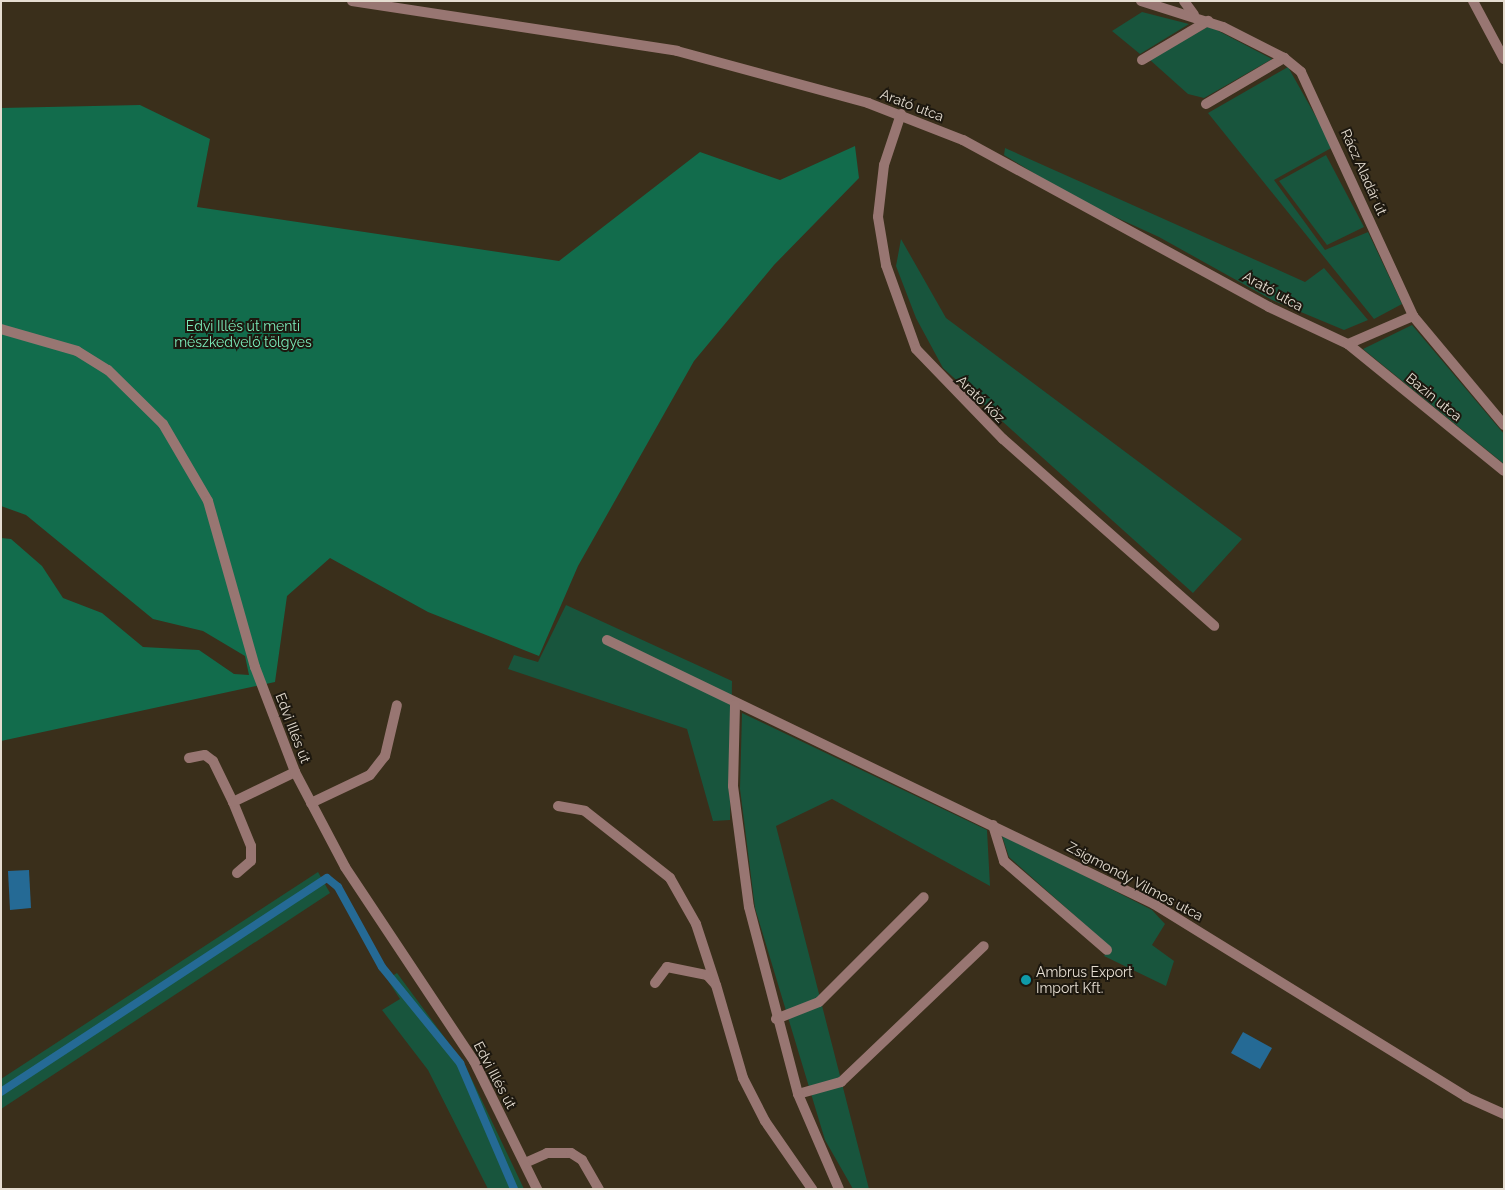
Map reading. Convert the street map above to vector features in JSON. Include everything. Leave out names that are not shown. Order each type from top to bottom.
[{"type":"street","name":"Arató utca","points":[[352,1],[677,52],[901,114],[963,140],[1269,307],[1348,344]]},
{"type":"street","name":"Rácz Aladár út","points":[[1141,1],[1194,15],[1208,21],[1284,58],[1301,72],[1318,102],[1413,316],[1504,425]]},
{"type":"street","points":[[1184,1],[1194,15]]},
{"type":"street","points":[[1473,1],[1504,59]]},
{"type":"street","points":[[1142,60],[1208,21]]},
{"type":"street","points":[[1206,104],[1284,58]]},
{"type":"street","name":"Arató köz","points":[[901,114],[884,165],[878,217],[886,265],[916,349],[989,426],[1214,626]]},
{"type":"street","points":[[1348,344],[1413,316]]},
{"type":"street","name":"Edvi Illés út","points":[[1,329],[40,338],[100,365],[140,398],[163,424],[208,501],[255,667],[295,772],[378,920],[474,1061],[536,1189]]},
{"type":"street","name":"Bazin utca","points":[[1348,344],[1504,471]]},
{"type":"street","name":"Zsigmondy Vilmos utca","points":[[606,640],[735,705],[993,825],[1169,912],[1466,1097],[1504,1114]]},
{"type":"street","points":[[735,705],[733,786],[738,847],[776,1019],[798,1094],[839,1189]]},
{"type":"street","points":[[311,803],[370,775],[385,756],[397,706]]},
{"type":"street","points":[[189,758],[205,755],[212,761],[233,802],[251,846],[251,861],[237,873]]},
{"type":"street","points":[[233,802],[295,772]]},
{"type":"street","points":[[558,806],[585,811],[670,878],[696,924],[743,1078],[765,1121],[812,1189]]},
{"type":"street","points":[[993,825],[1004,861],[1106,950]]},
{"type":"street","points":[[776,1019],[802,1013],[819,1002],[924,897]]},
{"type":"street","points":[[798,1094],[841,1082],[984,946]]},
{"type":"street","points":[[655,983],[667,967],[707,975],[716,985]]},
{"type":"street","points":[[525,1163],[547,1153],[571,1153],[582,1160],[599,1189]]},
{"type":"green space","points":[[1142,12],[1189,24],[1140,54],[1112,31]]},
{"type":"green space","points":[[1209,26],[1272,59],[1204,98],[1188,94],[1150,60]]},
{"type":"green space","points":[[1288,67],[1333,147],[1274,180],[1325,250],[1368,232],[1402,304],[1374,319],[1208,113]]},
{"type":"green space","name":"Edvi Illés út menti mészkedvelő tölgyes","points":[[140,105],[210,139],[197,207],[559,261],[700,152],[780,180],[855,146],[859,178],[774,265],[694,361],[578,566],[539,656],[428,612],[330,558],[287,596],[275,682],[1,741],[1,538],[11,539],[42,566],[63,598],[102,613],[143,647],[199,650],[234,674],[249,675],[245,656],[203,631],[153,619],[26,515],[1,506],[1,108]]},
{"type":"green space","points":[[1005,148],[1305,282],[1324,268],[1368,320],[1344,330],[1272,300],[1159,237],[1076,199],[1004,155]]},
{"type":"green space","points":[[1326,155],[1364,227],[1327,245],[1279,181]]},
{"type":"green space","points":[[901,239],[946,318],[1242,539],[1193,593],[943,368],[916,318],[896,266]]},
{"type":"green space","points":[[1412,325],[1504,434],[1504,464],[1363,349]]},
{"type":"green space","points":[[566,605],[732,681],[730,820],[713,821],[687,729],[508,669],[514,655],[538,662]]},
{"type":"green space","points":[[742,713],[987,830],[990,886],[832,799],[776,826],[869,1189],[853,1189],[825,1140],[755,908],[740,789]]},
{"type":"green space","points":[[1001,833],[1152,910],[1165,924],[1152,945],[1174,961],[1166,986],[1104,956],[1110,947],[1009,857]]},
{"type":"green space","points":[[318,872],[330,893],[1,1109],[1,1079]]},
{"type":"green space","points":[[397,973],[465,1065],[524,1189],[488,1189],[428,1070],[382,1010],[400,999],[387,979]]},
{"type":"water","points":[[29,870],[31,908],[10,910],[8,871]]},
{"type":"water","points":[[1243,1032],[1272,1048],[1260,1069],[1231,1053]]},
{"type":"waterway","points":[[1,1092],[327,878],[338,887],[382,967],[460,1063],[514,1189]]},
{"type":"place","name":"Ambrus Export Import Kft.","points":[[1026,980]]}]
